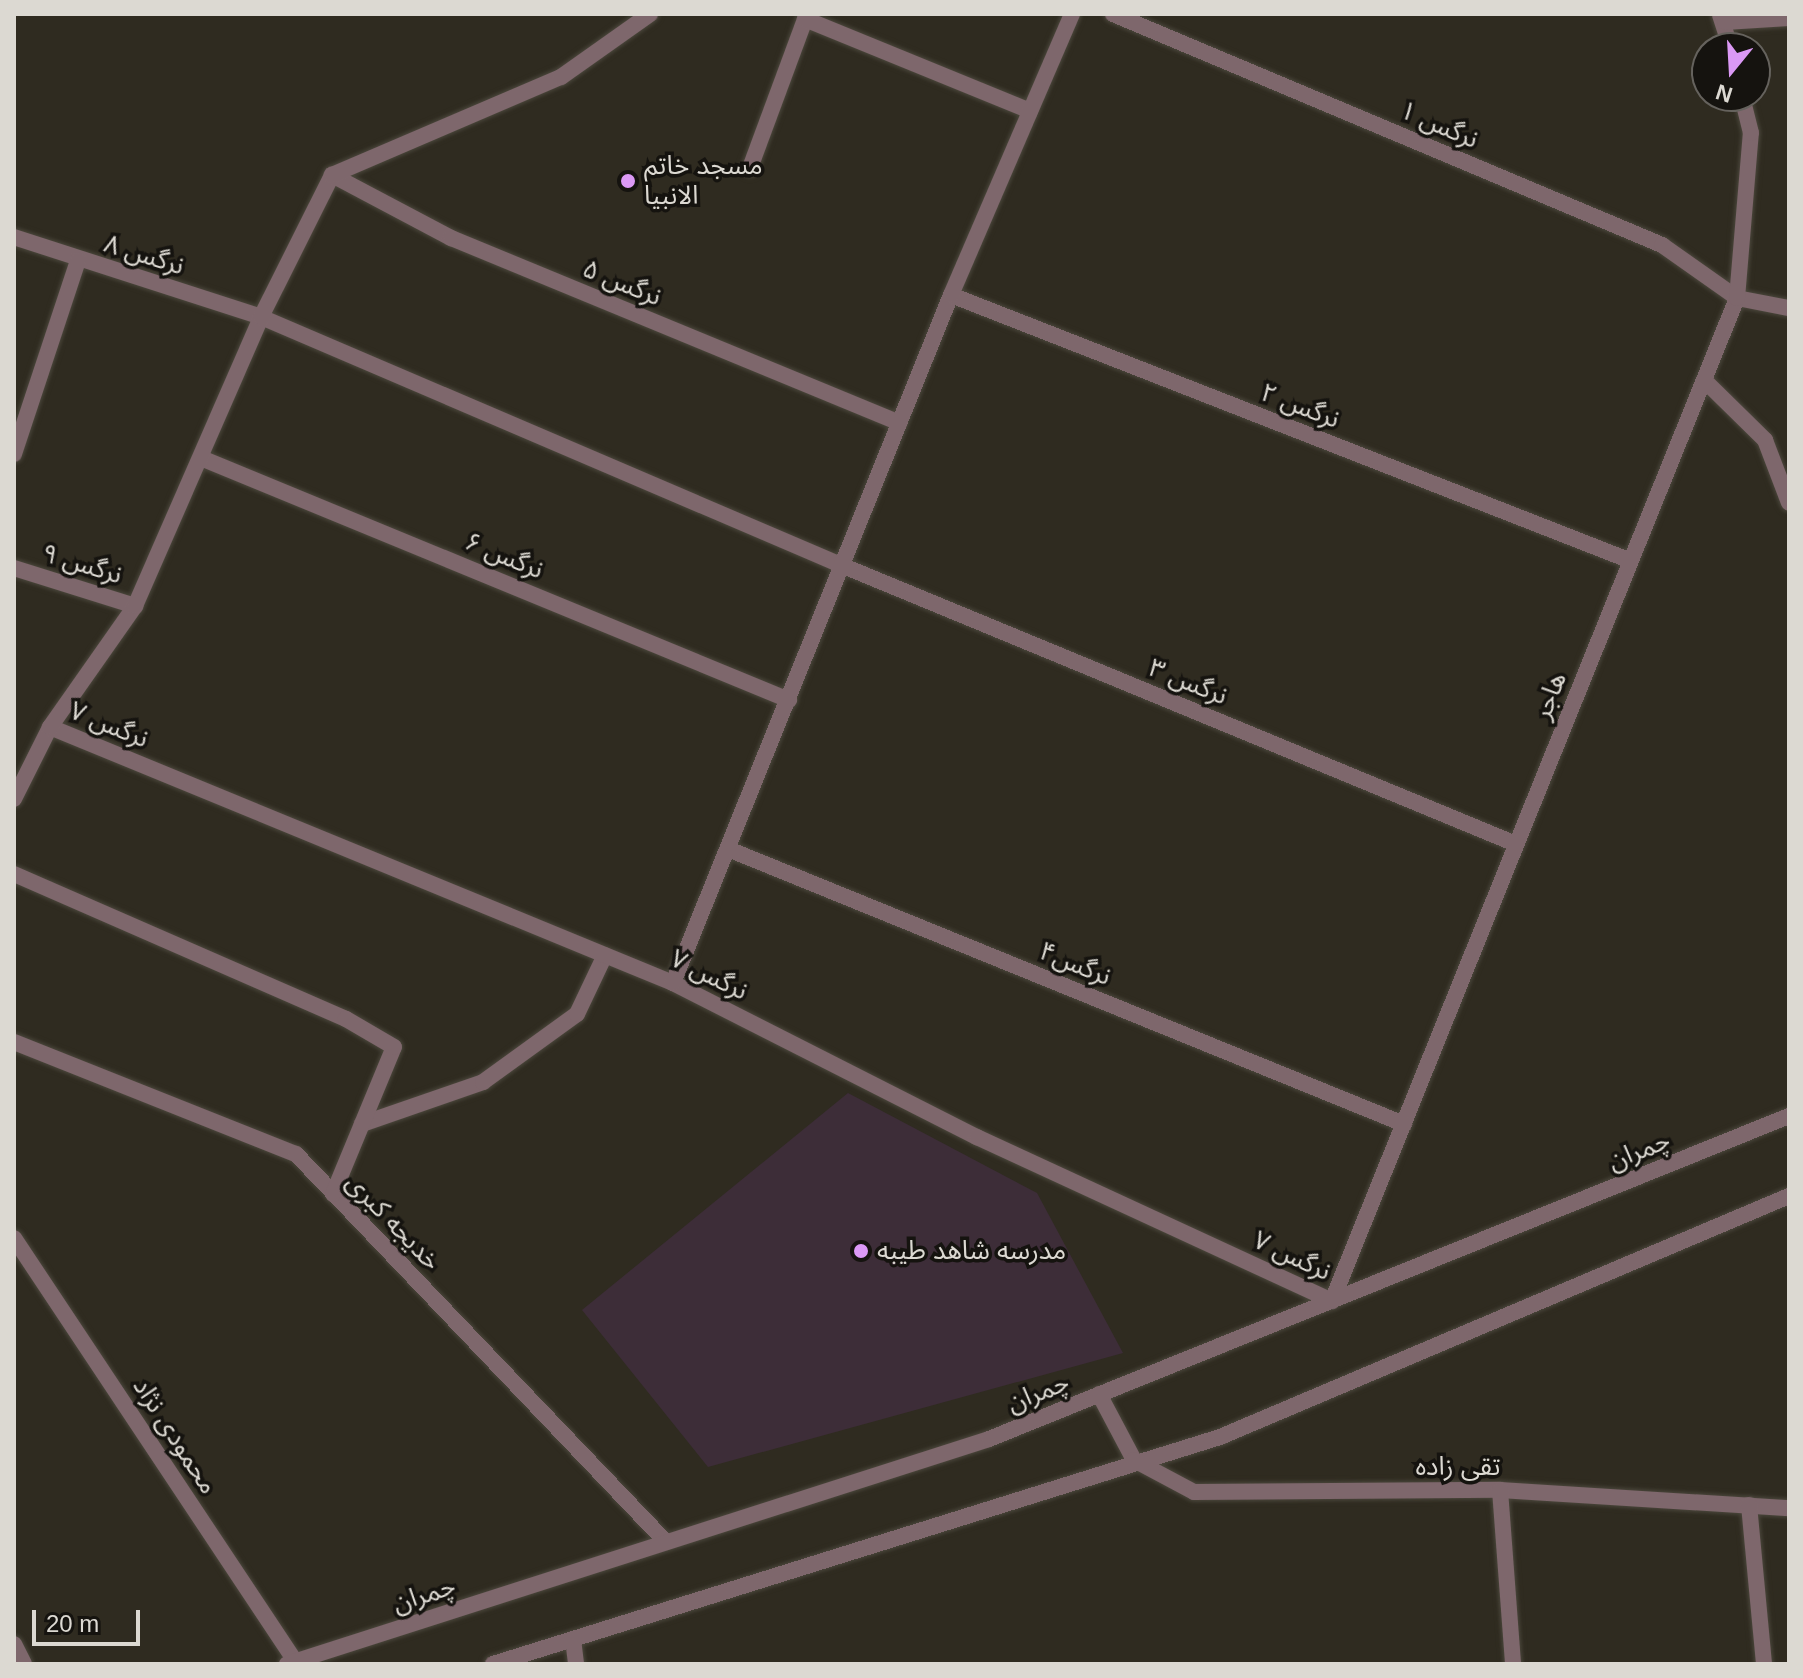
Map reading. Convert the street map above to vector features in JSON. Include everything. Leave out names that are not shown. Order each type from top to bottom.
[{"type":"street","points":[[14,799],[50,727],[135,606],[261,317],[332,175],[561,77],[650,14]]},
{"type":"street","points":[[673,983],[951,295],[1072,14]]},
{"type":"street","name":"نرگس ۱","points":[[1113,14],[1662,245],[1737,298]]},
{"type":"street","points":[[1722,18],[1789,18]]},
{"type":"street","points":[[750,168],[805,19],[1030,111]]},
{"type":"street","name":"هاجر","points":[[1332,1301],[1737,298],[1751,133],[1746,112]]},
{"type":"street","name":"نرگس ۵","points":[[332,175],[451,238],[899,423]]},
{"type":"street","name":"نرگس ۸","points":[[14,237],[261,317],[841,565]]},
{"type":"street","points":[[14,454],[78,260]]},
{"type":"street","name":"نرگس ۲","points":[[951,295],[1631,561]]},
{"type":"street","points":[[1737,298],[1789,308]]},
{"type":"street","points":[[1704,380],[1765,440],[1789,503]]},
{"type":"street","name":"نرگس ۶","points":[[201,458],[789,700]]},
{"type":"street","name":"نرگس ۳","points":[[841,565],[1516,844]]},
{"type":"street","name":"نرگس ۹","points":[[14,568],[135,606]]},
{"type":"street","name":"نرگس ۷","points":[[50,727],[673,983],[977,1137],[1332,1301]]},
{"type":"street","name":"نرگس۴","points":[[728,849],[1404,1124]]},
{"type":"street","points":[[14,874],[346,1019],[394,1047],[333,1194]]},
{"type":"street","points":[[362,1124],[483,1082],[577,1014],[605,955]]},
{"type":"street","name":"خدیجه کبری","points":[[14,1042],[296,1154],[666,1542]]},
{"type":"street","name":"چمران","points":[[291,1663],[989,1439],[1789,1116]]},
{"type":"street","points":[[493,1664],[1134,1460],[1220,1437],[1789,1196]]},
{"type":"street","name":"محمودی نژاد","points":[[14,1238],[291,1663]]},
{"type":"street","points":[[1099,1394],[1134,1460]]},
{"type":"street","name":"تقی زاده","points":[[1134,1460],[1194,1492],[1500,1490],[1789,1508]]},
{"type":"street","points":[[1500,1490],[1513,1664]]},
{"type":"street","points":[[1749,1505],[1764,1664]]},
{"type":"street","points":[[573,1639],[576,1664]]},
{"type":"street","points":[[14,1644],[24,1664]]},
{"type":"shaded area","name":"مدرسه شاهد طیبه","points":[[848,1093],[1037,1193],[1123,1353],[708,1467],[582,1310]]},
{"type":"place","name":"مسجد خاتم الانبیا","points":[[628,181]]},
{"type":"place","name":"مدرسه شاهد طیبه","points":[[861,1251]]}]
